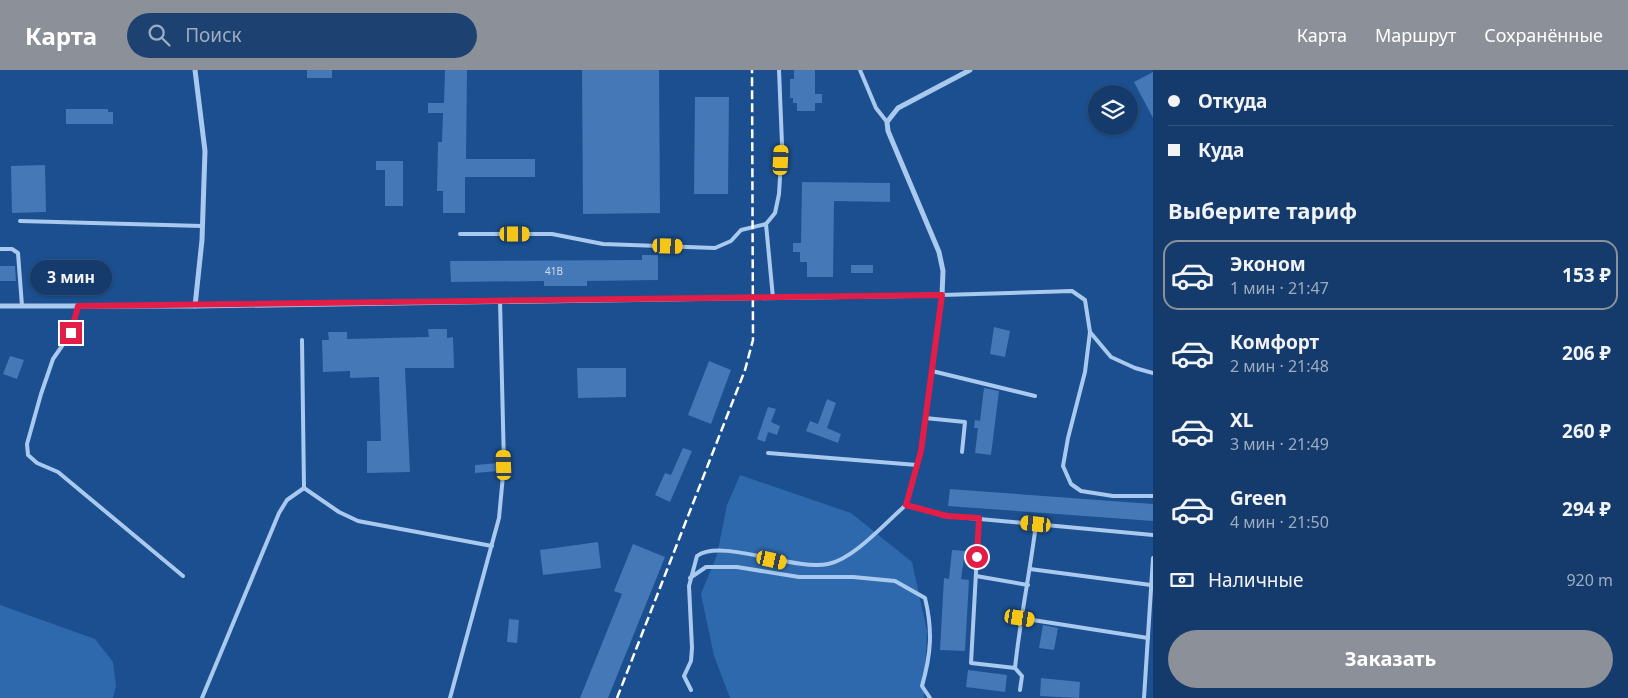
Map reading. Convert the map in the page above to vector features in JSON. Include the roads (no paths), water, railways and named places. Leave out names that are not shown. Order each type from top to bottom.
[{"type":"street","points":[[195,70],[205,151],[202,226],[195,306]]},
{"type":"street","points":[[0,306],[195,306],[500,300],[942,295],[943,270],[939,252],[888,131],[888,122],[898,108],[970,70]]},
{"type":"lane","points":[[460,234],[552,234],[603,244],[715,248],[731,241],[741,230],[766,224],[776,213],[779,194],[782,144],[779,70]]},
{"type":"lane","points":[[860,70],[876,108],[888,122]]},
{"type":"lane","points":[[20,221],[202,226]]},
{"type":"lane","points":[[766,224],[773,298]]},
{"type":"lane","points":[[0,248],[12,249],[18,253],[22,306]]},
{"type":"lane","points":[[691,690],[684,676],[691,661],[689,586],[697,556],[712,550],[726,550],[791,564],[828,564],[840,560],[854,551],[906,505],[917,465],[942,295],[1072,291],[1084,300],[1090,332],[1084,372],[1068,438],[1064,466],[1071,484],[1081,491],[1113,496],[1153,496]]},
{"type":"lane","points":[[450,698],[499,518],[504,465],[500,300]]},
{"type":"lane","points":[[78,306],[71,333],[54,359],[41,394],[27,444],[28,455],[37,463],[58,472],[183,576]]},
{"type":"lane","points":[[1090,332],[1111,357],[1153,373]]},
{"type":"lane","points":[[302,340],[304,488]]},
{"type":"lane","points":[[932,370],[1035,396]]},
{"type":"lane","points":[[925,418],[966,422],[962,452]]},
{"type":"lane","points":[[768,453],[917,465]]},
{"type":"lane","points":[[304,488],[339,512],[358,521],[492,546]]},
{"type":"lane","points":[[202,698],[279,513],[287,500],[304,488]]},
{"type":"lane","points":[[906,505],[947,516],[1153,535]]},
{"type":"lane","points":[[979,518],[971,663],[1015,668],[1022,676],[1020,690]]},
{"type":"lane","points":[[1015,668],[1020,618],[1028,585],[1036,524]]},
{"type":"lane","points":[[1144,698],[1153,558]]},
{"type":"lane","points":[[690,578],[706,567],[737,567],[799,577],[853,577],[895,581],[914,590],[925,598],[931,622],[929,658],[922,686],[930,698]]},
{"type":"lane","points":[[1030,569],[1151,585]]},
{"type":"lane","points":[[976,576],[1028,585]]},
{"type":"lane","points":[[1020,618],[1148,638]]},
{"type":"railway","points":[[617,698],[745,370],[753,340],[752,70]]}]
